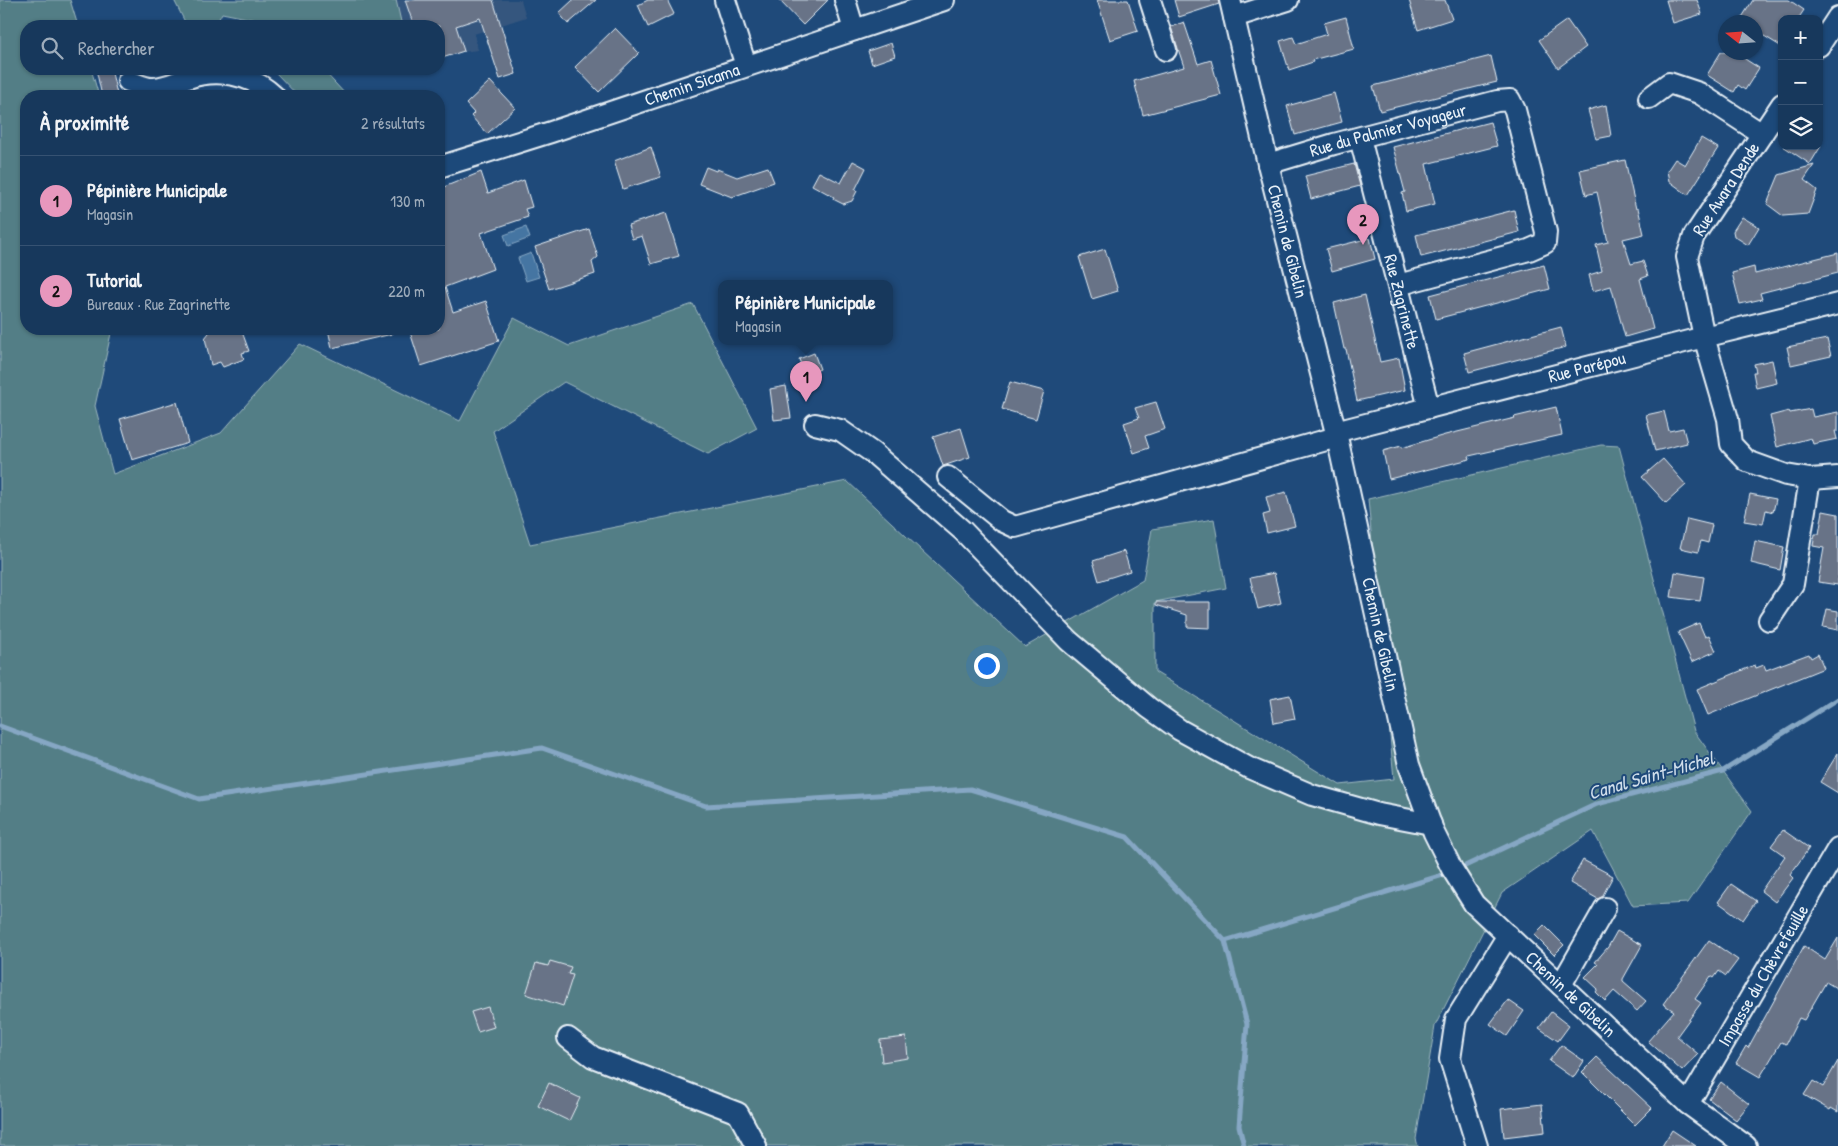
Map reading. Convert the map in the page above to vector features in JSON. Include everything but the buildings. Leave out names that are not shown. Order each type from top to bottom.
[{"type":"street","points":[[725,0],[746,66]]},
{"type":"street","points":[[845,0],[854,30]]},
{"type":"street","name":"Chemin Sicama","points":[[445,165],[551,132],[944,0]]},
{"type":"street","points":[[1150,0],[1166,50]]},
{"type":"street","points":[[1232,9],[1288,0]]},
{"type":"street","name":"Chemin de Gibelin","points":[[1232,9],[1268,164],[1336,435],[1409,765],[1431,824],[1452,869],[1474,904],[1688,1104],[1746,1146]]},
{"type":"street","points":[[1823,40],[1838,17]]},
{"type":"street","points":[[128,81],[152,89],[173,85],[186,78],[199,75]]},
{"type":"street","points":[[234,75],[267,90]]},
{"type":"street","points":[[1649,98],[1669,83],[1699,93],[1762,134]]},
{"type":"street","name":"Rue du Palmier Voyageur","points":[[1268,164],[1497,101],[1510,100],[1515,110],[1546,232],[1545,243],[1529,250],[1398,285]]},
{"type":"street","name":"Rue Awara Dende","points":[[1781,105],[1694,236],[1686,257],[1704,337],[1728,419],[1732,444],[1747,461],[1786,475],[1810,479],[1838,477]]},
{"type":"street","name":"Rue Zagrinette","points":[[1360,138],[1429,408]]},
{"type":"street","name":"Rue Parépou","points":[[948,476],[1002,522],[1015,527],[1429,408],[1838,304]]},
{"type":"street","points":[[815,424],[840,430],[880,459],[963,531],[1069,641],[1149,708],[1180,730],[1249,768],[1312,795],[1379,814],[1431,824]]},
{"type":"street","points":[[1769,620],[1793,584],[1810,479]]},
{"type":"street","name":"Impasse du Chèvrefeuille","points":[[1688,1104],[1838,848]]},
{"type":"street","points":[[1561,985],[1605,908]]},
{"type":"street","points":[[1477,1146],[1450,1059],[1456,1020],[1508,936]]},
{"type":"street","points":[[568,1038],[593,1057],[738,1113],[756,1146]]},
{"type":"shaded area","points":[[396,0],[521,0],[526,17],[474,34],[478,50],[445,54],[445,20],[401,20]]},
{"type":"shaded area","points":[[526,227],[530,238],[508,246],[504,235]]},
{"type":"shaded area","points":[[531,253],[539,277],[526,281],[518,258]]},
{"type":"green space","points":[[0,0],[70,0],[76,20],[20,20],[20,75],[93,75],[97,90],[20,90],[20,335],[111,335],[95,406],[113,474],[221,433],[300,344],[460,421],[514,318],[569,346],[693,304],[757,428],[708,454],[564,382],[493,431],[530,544],[847,481],[1025,647],[1143,580],[1152,529],[1214,519],[1226,588],[1155,602],[1155,672],[1340,785],[1394,779],[1368,499],[1601,445],[1619,446],[1694,731],[1752,811],[1688,903],[1633,906],[1593,831],[1502,893],[1435,1026],[1416,1139],[1418,1146],[0,1146]]},
{"type":"green space","points":[[174,0],[396,0],[401,20],[257,20],[222,13],[218,20],[184,20]]},
{"type":"green space","points":[[278,75],[328,75],[341,90],[292,90]]},
{"type":"waterway","name":"Canal Saint-Michel","points":[[1465,866],[1597,804],[1723,771],[1838,699]]},
{"type":"waterway","points":[[0,726],[199,799],[542,748],[706,806],[970,789],[1127,837],[1225,941],[1247,1024],[1239,1126],[1244,1146]]},
{"type":"waterway","name":"Canal Saint-Michel","points":[[1225,941],[1443,875]]},
{"type":"place","name":"Tutorial","points":[[1363,245]]},
{"type":"place","name":"Pépinière Municipale","points":[[806,402]]}]
